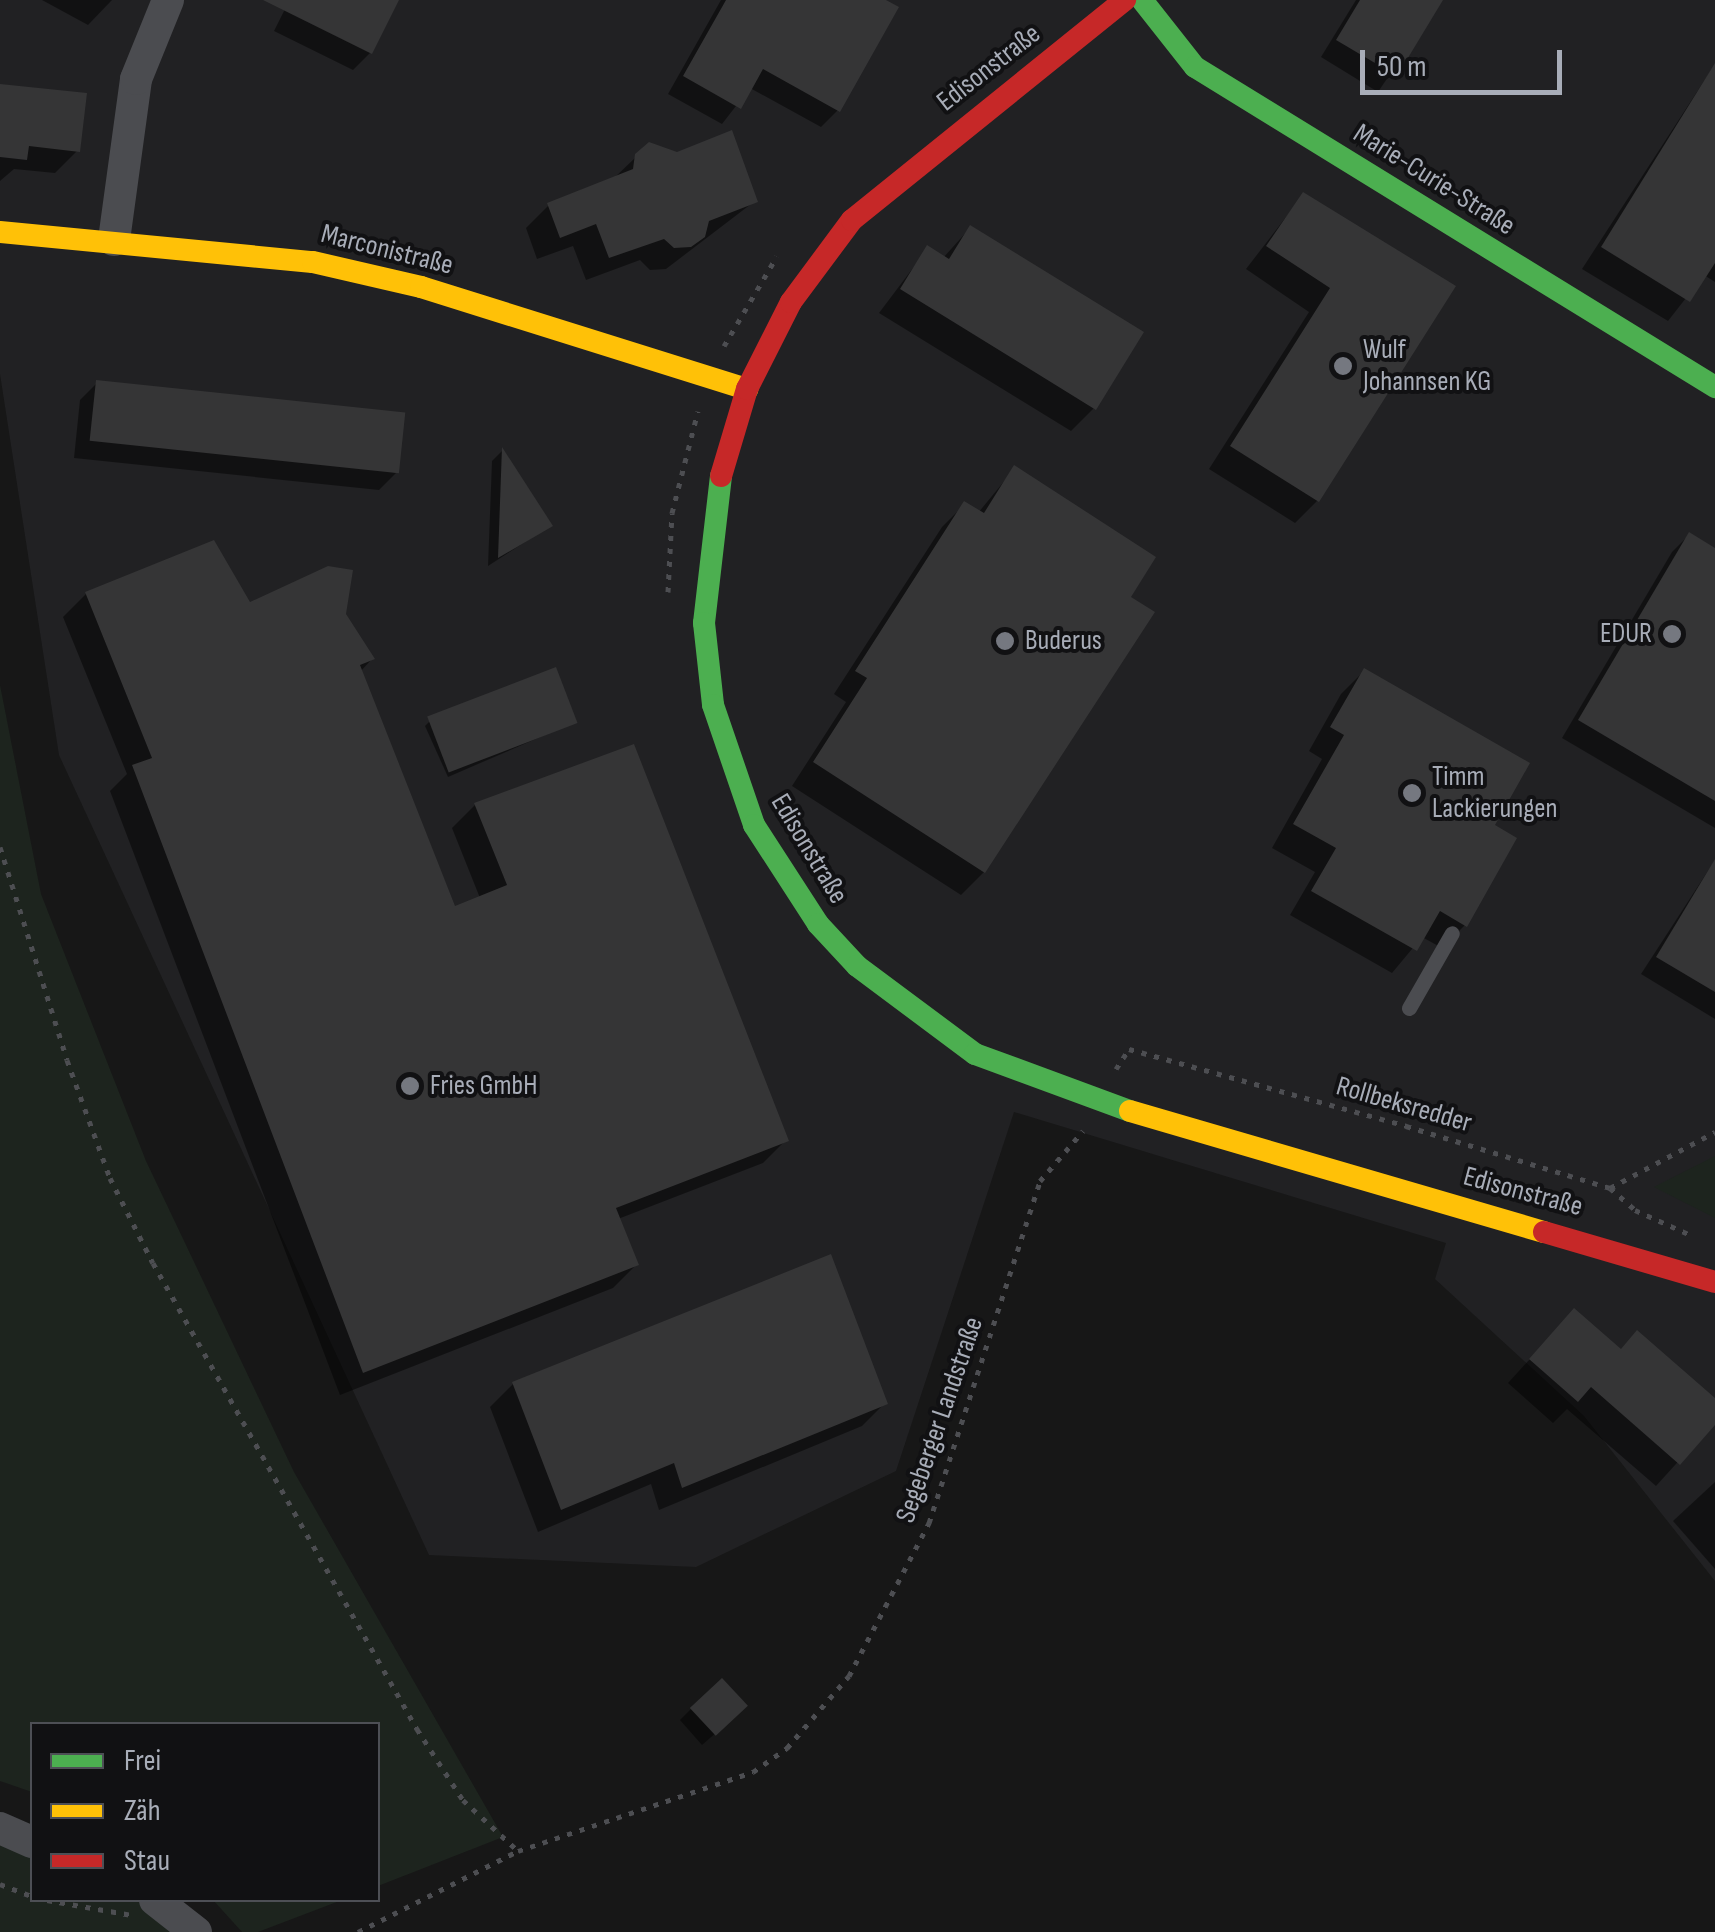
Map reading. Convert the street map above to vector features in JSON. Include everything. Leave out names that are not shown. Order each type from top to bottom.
[{"type":"street","points":[[114,240],[136,79],[168,0]]},
{"type":"street","name":"Edisonstraße","points":[[1124,0],[852,220],[791,302],[747,389],[715,497],[704,622],[713,705],[754,825],[818,924],[894,999],[975,1054],[1096,1100],[1715,1282]]},
{"type":"street","name":"Marie-Curie-Straße","points":[[1142,0],[1195,67],[1715,388]]},
{"type":"street","name":"Marconistraße","points":[[0,232],[313,262],[421,287],[747,389]]},
{"type":"street","points":[[0,1828],[30,1841]]},
{"type":"street","points":[[152,1908],[196,1932]]},
{"type":"lane","points":[[1409,1008],[1452,933]]},
{"type":"path","points":[[669,599],[672,514],[708,376],[762,273],[788,243]]},
{"type":"path","points":[[0,846],[110,1178],[270,1478],[449,1779],[518,1851]]},
{"type":"path","name":"Rollbeksredder","points":[[1096,1100],[1129,1049],[1610,1188]]},
{"type":"path","name":"Segeberger Landstraße","points":[[358,1932],[518,1851],[753,1772],[787,1748],[849,1676],[929,1523],[1040,1181],[1086,1128],[1096,1100]]},
{"type":"path","points":[[1067,1122],[1086,1128]]},
{"type":"path","points":[[1699,1239],[1635,1210],[1610,1188],[1715,1132]]},
{"type":"path","points":[[0,1884],[30,1895]]},
{"type":"path","points":[[73,1902],[152,1908]]},
{"type":"shaded area","points":[[0,0],[1715,0],[1715,1581],[1584,1416],[1435,1279],[1446,1243],[1014,1112],[896,1471],[696,1567],[429,1555],[59,755],[0,374]]},
{"type":"shaded area","points":[[0,685],[41,894],[146,1161],[294,1472],[503,1837],[380,1885],[380,1722],[30,1722],[30,1791],[0,1781]]},
{"type":"shaded area","points":[[1715,1156],[1715,1218],[1654,1187]]},
{"type":"shaded area","points":[[0,1831],[30,1839],[30,1902],[149,1902],[180,1932],[0,1932]]},
{"type":"shaded area","points":[[215,1902],[337,1902],[258,1932],[242,1932]]},
{"type":"building","points":[[263,0],[399,0],[372,54]]},
{"type":"building","points":[[726,0],[886,0],[899,7],[840,112],[763,69],[741,109],[683,76]]},
{"type":"building","points":[[1360,0],[1443,0],[1397,76],[1336,40]]},
{"type":"building","points":[[1715,63],[1715,263],[1690,302],[1601,247]]},
{"type":"building","points":[[0,84],[87,93],[80,152],[29,146],[27,160],[0,157]]},
{"type":"building","points":[[732,130],[758,202],[709,221],[705,237],[691,247],[674,248],[664,239],[609,258],[596,224],[560,238],[547,203],[633,169],[635,154],[649,142],[677,152]]},
{"type":"building","name":"Wulf Johannsen KG","points":[[1303,192],[1456,286],[1319,502],[1230,446],[1330,288],[1266,246]]},
{"type":"building","points":[[970,225],[1144,332],[1096,410],[900,289],[927,245],[949,259]]},
{"type":"building","points":[[96,380],[405,413],[399,473],[90,441]]},
{"type":"building","points":[[502,447],[553,526],[498,558]]},
{"type":"building","name":"Buderus","points":[[1014,465],[1156,557],[1131,597],[1155,612],[985,873],[813,762],[867,678],[855,671],[964,501],[984,513]]},
{"type":"building","name":"EDUR","points":[[1689,532],[1715,548],[1715,801],[1578,720]]},
{"type":"building","name":"Fries GmbH","points":[[214,540],[250,602],[328,566],[353,570],[346,614],[375,659],[360,665],[455,906],[507,885],[474,803],[634,744],[789,1141],[616,1208],[639,1265],[363,1373],[132,765],[152,758],[85,592]]},
{"type":"building","points":[[556,667],[578,723],[449,772],[427,716]]},
{"type":"building","name":"Timm Lackierungen","points":[[1364,668],[1530,763],[1495,825],[1517,838],[1467,927],[1440,911],[1417,951],[1311,891],[1336,848],[1293,824],[1344,735],[1330,727]]},
{"type":"building","points":[[1715,859],[1715,992],[1656,957]]},
{"type":"building","points":[[831,1254],[888,1404],[682,1488],[674,1463],[561,1510],[512,1382]]},
{"type":"building","points":[[1574,1308],[1621,1349],[1637,1330],[1715,1398],[1715,1425],[1680,1465],[1591,1387],[1578,1402],[1529,1359]]},
{"type":"building","points":[[722,1678],[748,1706],[716,1736],[690,1708]]},
{"type":"traffic: fast","points":[[1142,0],[1195,67],[1715,387]]},
{"type":"traffic: fast","points":[[721,476],[704,623],[713,705],[754,825],[818,924],[857,966],[975,1054],[1130,1111]]},
{"type":"traffic: slow","points":[[0,232],[313,262],[421,287],[747,389]]},
{"type":"traffic: slow","points":[[1130,1111],[1544,1232]]},
{"type":"traffic: jam","points":[[721,476],[747,389],[791,302],[852,220],[1125,0]]},
{"type":"traffic: jam","points":[[1544,1232],[1715,1282]]},
{"type":"place","name":"Wulf Johannsen KG","points":[[1343,366]]},
{"type":"place","name":"EDUR","points":[[1672,634]]},
{"type":"place","name":"Buderus","points":[[1005,641]]},
{"type":"place","name":"Timm Lackierungen","points":[[1412,793]]},
{"type":"place","name":"Fries GmbH","points":[[410,1086]]}]
